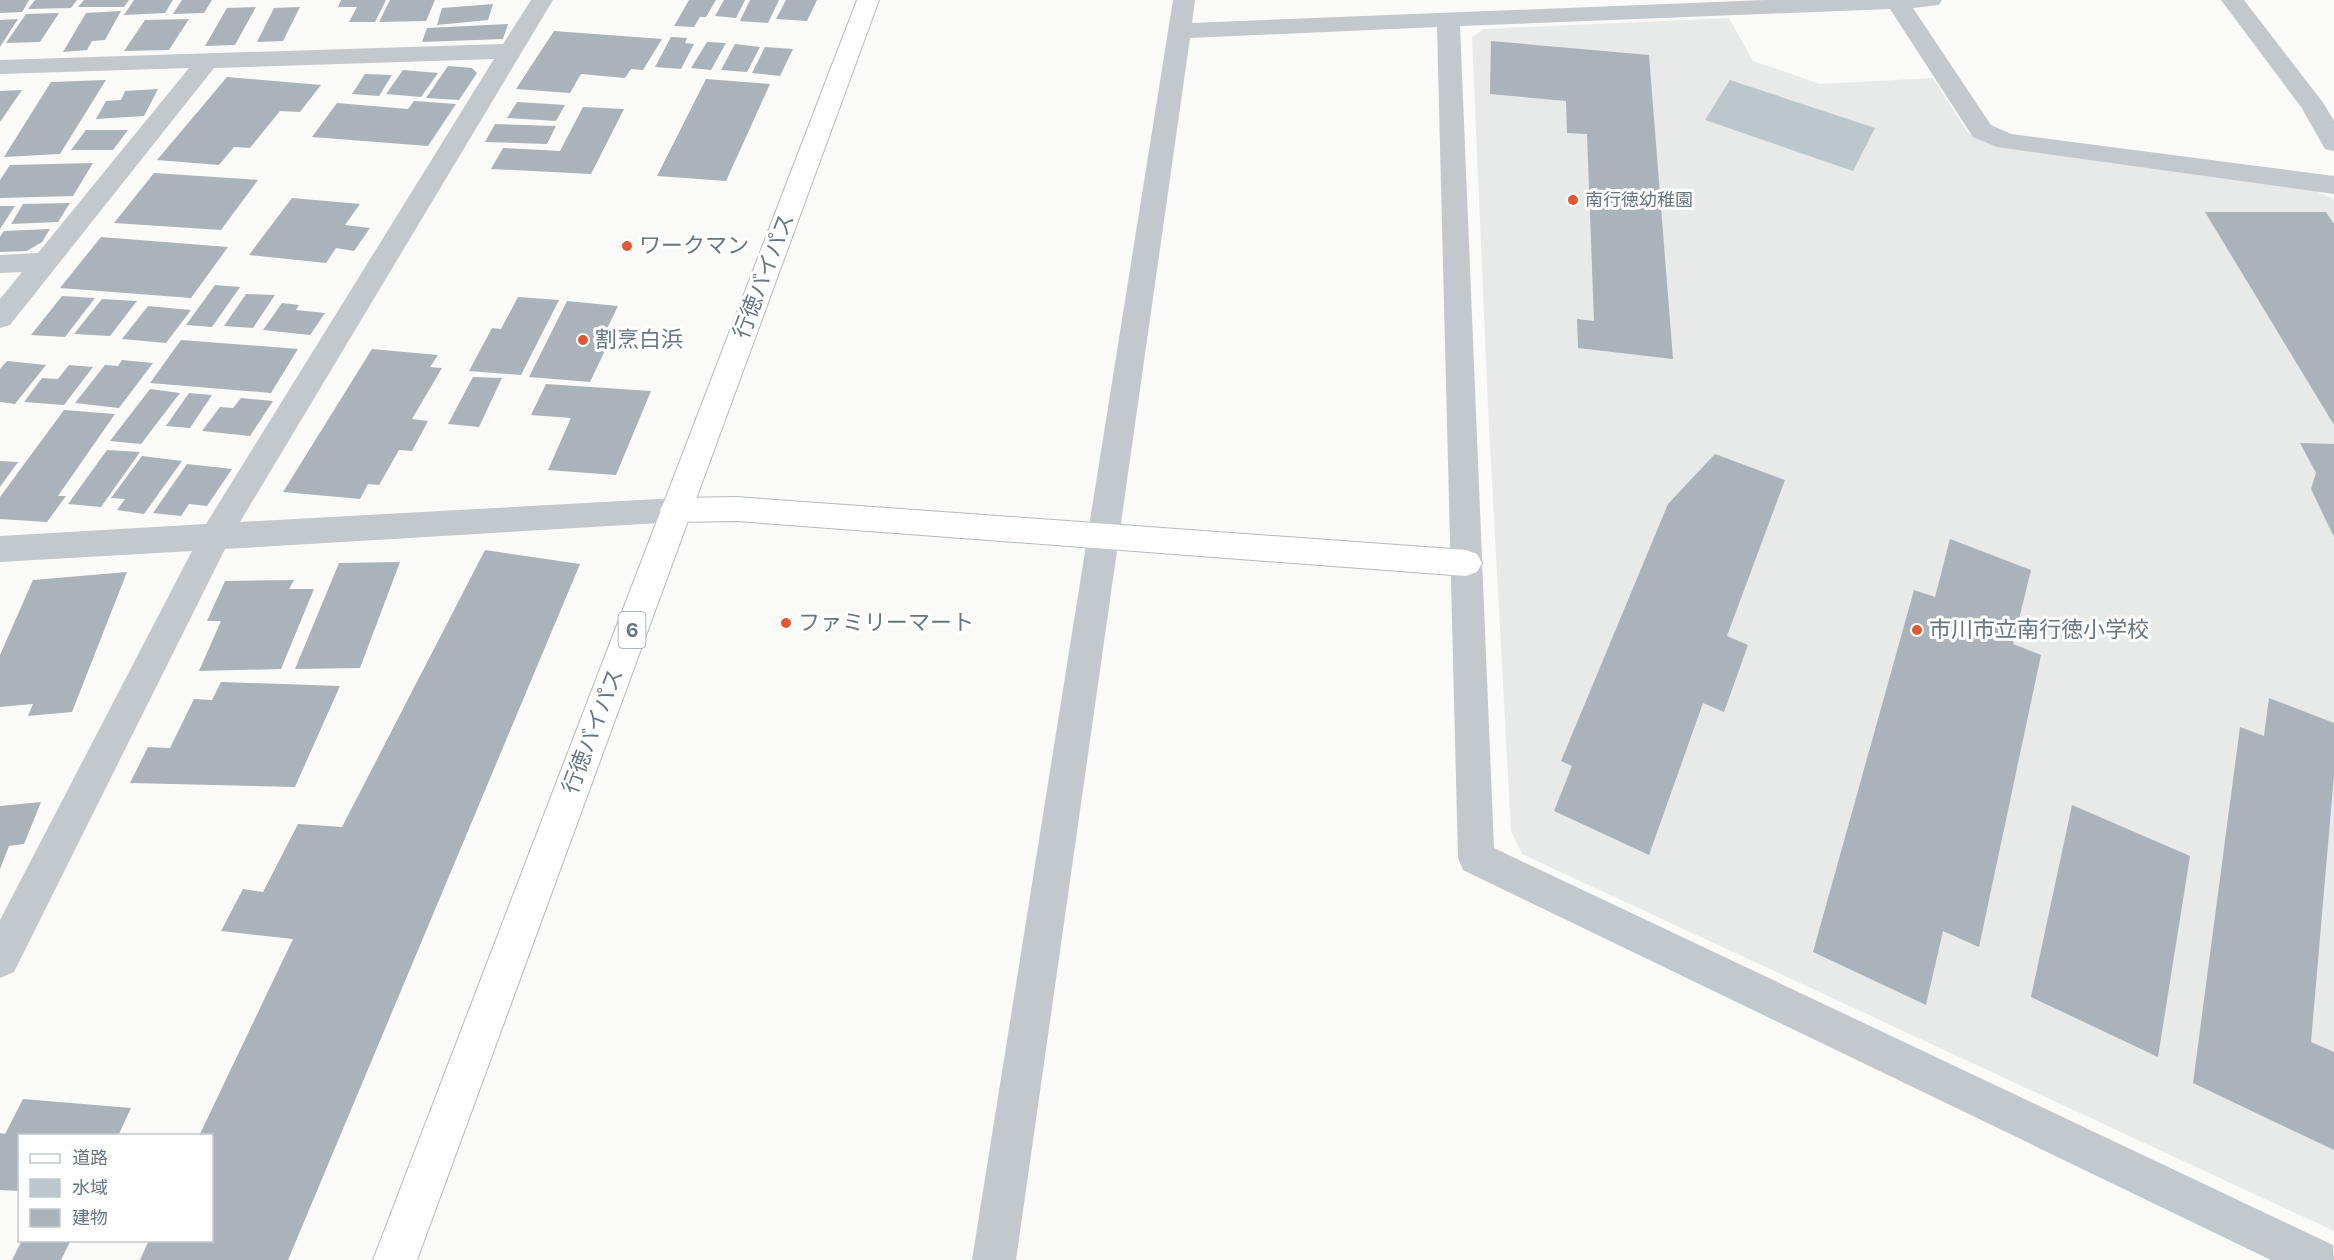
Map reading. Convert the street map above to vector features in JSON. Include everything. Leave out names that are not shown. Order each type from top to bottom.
[{"type":"main road","name":"行徳バイパス","points":[[395,1260],[868,0]]},
{"type":"main road","points":[[676,510],[736,509],[1466,563]]},
{"type":"street","points":[[0,959],[11,915],[215,537],[542,0]]},
{"type":"street","points":[[994,1260],[1182,15],[1448,20],[1931,0]]},
{"type":"street","points":[[2232,0],[2325,113],[2334,143]]},
{"type":"street","points":[[1897,1],[1982,131],[2006,141],[2334,185]]},
{"type":"street","points":[[1448,20],[1476,858],[2318,1260]]},
{"type":"street","points":[[0,67],[511,51]]},
{"type":"street","points":[[0,318],[208,60]]},
{"type":"street","points":[[0,264],[45,262]]},
{"type":"street","points":[[0,549],[676,510]]},
{"type":"shaded area","name":"市川市立南行徳小学校","points":[[1729,18],[1753,61],[1820,84],[1933,78],[1968,133],[2002,146],[2313,190],[2334,199],[2334,1231],[1522,854],[1511,831],[1488,407],[1472,37],[1484,29]]},
{"type":"water","points":[[1730,80],[1875,128],[1853,171],[1705,120]]},
{"type":"building","points":[[0,0],[29,0],[22,12],[0,13]]},
{"type":"building","points":[[35,0],[77,0],[71,8],[28,9]]},
{"type":"building","points":[[84,0],[129,0],[124,7],[78,7]]},
{"type":"building","points":[[134,0],[173,0],[165,13],[124,15]]},
{"type":"building","points":[[182,0],[212,0],[204,13],[173,14]]},
{"type":"building","points":[[341,0],[386,0],[375,22],[349,22],[357,7],[338,7]]},
{"type":"building","points":[[390,0],[435,0],[426,21],[379,22]]},
{"type":"building","points":[[689,0],[716,0],[706,17],[700,17],[694,27],[674,26]]},
{"type":"building","points":[[724,0],[745,0],[736,18],[715,16]]},
{"type":"building","points":[[750,0],[779,0],[768,23],[740,21]]},
{"type":"building","points":[[786,0],[817,0],[807,21],[776,19]]},
{"type":"building","points":[[493,4],[488,20],[437,25],[442,8]]},
{"type":"building","points":[[256,7],[235,45],[205,46],[227,8]]},
{"type":"building","points":[[300,7],[283,41],[257,42],[274,8]]},
{"type":"building","points":[[121,11],[105,40],[92,41],[87,50],[63,52],[86,13]]},
{"type":"building","points":[[59,13],[40,42],[6,43],[26,14]]},
{"type":"building","points":[[18,19],[0,47],[0,20]]},
{"type":"building","points":[[189,19],[169,50],[124,51],[145,20]]},
{"type":"building","points":[[508,24],[503,39],[422,42],[427,28]]},
{"type":"building","points":[[554,31],[662,39],[643,70],[631,69],[625,78],[581,74],[570,93],[516,89]]},
{"type":"building","points":[[671,37],[687,38],[685,43],[694,44],[681,69],[655,67]]},
{"type":"building","points":[[1491,41],[1649,55],[1673,359],[1578,348],[1577,319],[1594,321],[1587,134],[1567,133],[1566,101],[1490,94]]},
{"type":"building","points":[[707,42],[726,43],[711,70],[691,68]]},
{"type":"building","points":[[735,44],[760,47],[747,72],[721,70]]},
{"type":"building","points":[[765,47],[793,49],[780,76],[752,73]]},
{"type":"building","points":[[448,66],[472,68],[477,73],[459,100],[426,98]]},
{"type":"building","points":[[403,70],[438,73],[421,97],[386,94]]},
{"type":"building","points":[[365,74],[392,75],[379,96],[352,94]]},
{"type":"building","points":[[227,77],[321,85],[300,112],[280,111],[250,148],[234,147],[219,165],[157,160]]},
{"type":"building","points":[[706,79],[770,84],[726,181],[657,176]]},
{"type":"building","points":[[106,80],[60,154],[4,157],[51,82]]},
{"type":"building","points":[[158,89],[144,116],[96,119],[106,101],[121,100],[125,91]]},
{"type":"building","points":[[22,90],[0,122],[0,91]]},
{"type":"building","points":[[414,101],[456,104],[428,146],[312,137],[337,103],[408,109]]},
{"type":"building","points":[[517,102],[565,105],[556,121],[507,118]]},
{"type":"building","points":[[583,107],[624,109],[591,174],[491,169],[503,148],[560,151]]},
{"type":"building","points":[[495,124],[556,126],[547,144],[485,142]]},
{"type":"building","points":[[86,130],[128,130],[113,150],[71,150]]},
{"type":"building","points":[[93,163],[73,196],[0,198],[0,180],[10,165]]},
{"type":"building","points":[[154,173],[258,180],[221,230],[114,223]]},
{"type":"building","points":[[292,198],[360,204],[345,225],[370,228],[354,251],[336,248],[326,263],[249,255]]},
{"type":"building","points":[[70,203],[58,222],[11,224],[23,204]]},
{"type":"building","points":[[0,206],[15,206],[0,229]]},
{"type":"building","points":[[2205,212],[2326,212],[2334,224],[2334,425]]},
{"type":"building","points":[[50,229],[42,242],[27,251],[0,252],[0,237],[4,231]]},
{"type":"building","points":[[101,237],[228,247],[191,298],[60,288]]},
{"type":"building","points":[[215,285],[240,287],[212,327],[186,325]]},
{"type":"building","points":[[246,294],[275,295],[253,328],[224,326]]},
{"type":"building","points":[[62,296],[95,298],[65,337],[31,335]]},
{"type":"building","points":[[518,297],[559,300],[521,375],[469,371],[492,328],[501,329]]},
{"type":"building","points":[[102,299],[137,301],[110,336],[74,334]]},
{"type":"building","points":[[567,301],[618,306],[603,337],[611,338],[590,382],[529,377]]},
{"type":"building","points":[[282,303],[299,305],[296,310],[325,313],[310,335],[263,330]]},
{"type":"building","points":[[148,306],[191,310],[166,343],[122,339]]},
{"type":"building","points":[[181,340],[298,349],[271,393],[150,383]]},
{"type":"building","points":[[372,349],[438,355],[430,367],[442,368],[412,419],[428,421],[412,451],[399,450],[379,485],[368,484],[360,499],[283,492]]},
{"type":"building","points":[[122,360],[153,363],[119,408],[75,403],[105,365],[118,366]]},
{"type":"building","points":[[7,361],[46,365],[15,404],[0,402],[0,369]]},
{"type":"building","points":[[69,365],[93,367],[64,405],[24,402],[42,378],[58,379]]},
{"type":"building","points":[[473,377],[502,378],[479,427],[448,424]]},
{"type":"building","points":[[546,384],[651,391],[616,475],[548,470],[571,418],[531,415]]},
{"type":"building","points":[[150,389],[180,393],[141,444],[110,441]]},
{"type":"building","points":[[189,393],[212,395],[190,428],[166,426]]},
{"type":"building","points":[[241,398],[273,401],[250,436],[202,431],[220,407],[233,408]]},
{"type":"building","points":[[64,410],[115,414],[58,496],[66,496],[47,522],[0,519],[0,497]]},
{"type":"building","points":[[2300,443],[2334,444],[2334,537],[2311,489],[2316,473]]},
{"type":"building","points":[[107,450],[140,452],[101,507],[68,504]]},
{"type":"building","points":[[1715,454],[1785,480],[1727,636],[1748,645],[1724,712],[1703,703],[1649,855],[1554,811],[1572,766],[1561,761],[1668,504]]},
{"type":"building","points":[[142,456],[182,461],[144,514],[117,510],[125,499],[111,498]]},
{"type":"building","points":[[0,461],[18,462],[0,487]]},
{"type":"building","points":[[187,464],[232,469],[207,506],[189,504],[181,516],[153,513]]},
{"type":"building","points":[[1950,539],[2031,570],[2013,644],[2041,655],[1979,947],[1943,931],[1926,1005],[1813,952],[1914,590],[1935,597]]},
{"type":"building","points":[[485,550],[580,564],[288,1260],[140,1260],[148,1242],[213,1242],[213,1134],[200,1134],[293,939],[221,931],[243,889],[263,892],[298,824],[342,827]]},
{"type":"building","points":[[400,562],[360,668],[295,669],[339,563]]},
{"type":"building","points":[[127,572],[72,712],[28,716],[33,704],[0,707],[0,655],[33,580]]},
{"type":"building","points":[[294,580],[289,589],[314,589],[281,669],[199,671],[221,621],[207,621],[225,581]]},
{"type":"building","points":[[221,682],[340,686],[295,787],[130,783],[148,747],[170,748],[194,699],[212,700]]},
{"type":"building","points":[[2269,698],[2334,723],[2334,775],[2311,1042],[2334,1052],[2334,1150],[2193,1083],[2240,727],[2264,736]]},
{"type":"building","points":[[41,802],[24,844],[9,846],[0,869],[0,806]]},
{"type":"building","points":[[2072,805],[2190,856],[2158,1057],[2031,997]]},
{"type":"building","points":[[23,1099],[131,1108],[119,1134],[18,1134],[18,1191],[0,1190],[0,1133],[5,1134]]},
{"type":"building","points":[[21,1242],[70,1242],[61,1260],[12,1260]]},
{"type":"place","name":"南行徳幼稚園","points":[[1573,200]]},
{"type":"place","name":"ワークマン","points":[[627,246]]},
{"type":"place","name":"割烹白浜","points":[[583,340]]},
{"type":"place","name":"ファミリーマート","points":[[786,623]]},
{"type":"place","name":"市川市立南行徳小学校","points":[[1917,630]]}]
